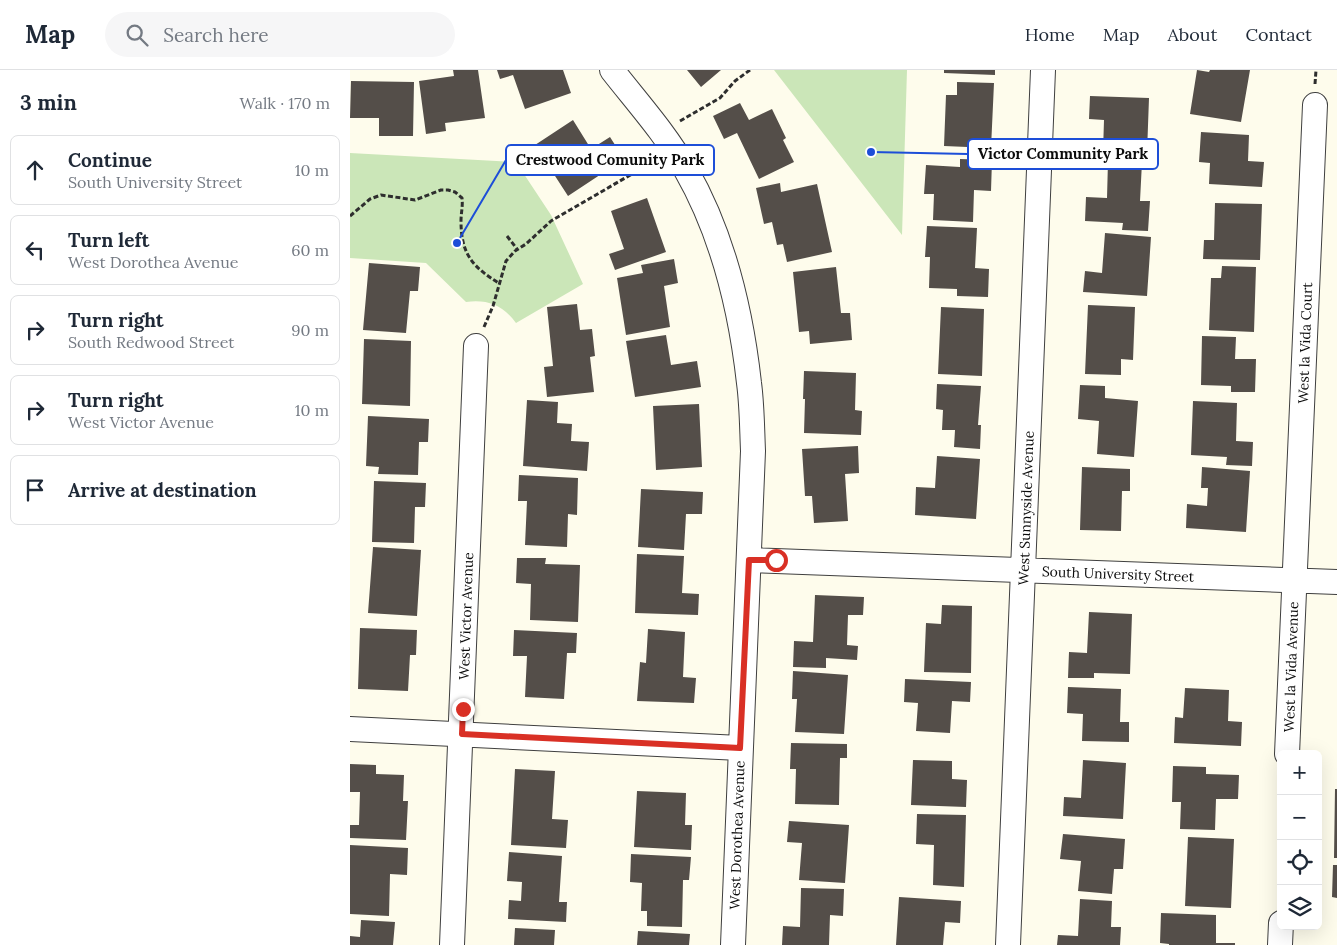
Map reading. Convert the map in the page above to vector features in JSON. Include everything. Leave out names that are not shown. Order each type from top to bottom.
[{"type":"street","name":"West Dorothea Avenue","points":[[612,70],[667,141],[686,170],[708,214],[731,282],[750,385],[753,451],[733,945]]},
{"type":"street","name":"West Sunnyside Avenue","points":[[1008,945],[1043,70]]},
{"type":"street","name":"West la Vida Court","points":[[1295,580],[1315,105]]},
{"type":"street","name":"West Victor Avenue","points":[[452,945],[462,734],[476,346]]},
{"type":"street","name":"South University Street","points":[[749,560],[1337,582]]},
{"type":"street","name":"West la Vida Avenue","points":[[1288,750],[1295,580]]},
{"type":"street","points":[[350,729],[740,748]]},
{"type":"street","points":[[1280,945],[1281,930]]},
{"type":"path","points":[[476,346],[500,284],[506,261],[517,249],[526,244],[551,221],[655,160],[680,121],[720,98],[735,81],[750,70]]},
{"type":"path","points":[[350,216],[370,199],[381,195],[415,200],[441,190],[455,192],[462,198],[461,238],[468,257],[482,272],[500,284]]},
{"type":"path","points":[[507,236],[517,249]]},
{"type":"green space","points":[[774,70],[907,70],[902,235]]},
{"type":"green space","points":[[350,153],[516,162],[551,215],[583,284],[516,323],[506,312],[494,305],[481,301],[466,302],[426,263],[350,258]]},
{"type":"building","points":[[453,70],[478,70],[485,118],[445,123],[446,131],[426,134],[419,81],[454,76]]},
{"type":"building","points":[[497,70],[563,70],[571,93],[525,109],[513,75],[500,79]]},
{"type":"building","points":[[687,70],[721,70],[701,87]]},
{"type":"building","points":[[944,70],[995,70],[995,75],[944,73]]},
{"type":"building","points":[[1197,70],[1209,72],[1210,70],[1250,70],[1241,122],[1190,114]]},
{"type":"building","points":[[351,81],[414,82],[413,136],[379,136],[379,118],[350,118]]},
{"type":"building","points":[[957,82],[994,83],[991,148],[944,146],[946,95],[957,95]]},
{"type":"building","points":[[1090,96],[1149,98],[1147,153],[1103,152],[1104,120],[1089,119]]},
{"type":"building","points":[[740,103],[749,120],[772,109],[786,138],[783,140],[794,162],[759,179],[737,133],[724,139],[713,116]]},
{"type":"building","points":[[573,120],[591,149],[610,137],[624,159],[568,196],[535,145]]},
{"type":"building","points":[[1201,132],[1249,135],[1248,161],[1264,162],[1262,187],[1209,184],[1210,163],[1199,162]]},
{"type":"building","points":[[960,159],[992,160],[991,191],[974,190],[973,222],[933,220],[934,194],[924,194],[926,165],[960,167]]},
{"type":"building","points":[[1108,161],[1142,162],[1140,201],[1150,201],[1148,231],[1122,230],[1123,223],[1085,221],[1086,197],[1107,198]]},
{"type":"building","points":[[780,183],[781,192],[817,184],[832,252],[787,262],[783,244],[777,245],[772,222],[764,224],[756,188]]},
{"type":"building","points":[[647,198],[666,252],[615,270],[609,254],[624,249],[611,211]]},
{"type":"building","points":[[1215,203],[1262,204],[1260,260],[1203,259],[1204,240],[1214,240]]},
{"type":"building","points":[[927,226],[977,228],[975,268],[989,269],[988,297],[957,296],[957,289],[929,288],[930,257],[925,257]]},
{"type":"building","points":[[1105,233],[1151,237],[1147,296],[1083,292],[1085,271],[1102,273]]},
{"type":"building","points":[[674,259],[678,283],[664,286],[670,327],[626,335],[617,278],[643,273],[641,265]]},
{"type":"building","points":[[369,263],[420,267],[418,291],[410,291],[406,333],[363,330]]},
{"type":"building","points":[[1222,266],[1256,267],[1254,332],[1209,330],[1211,278],[1221,278]]},
{"type":"building","points":[[836,267],[841,313],[850,313],[852,340],[810,344],[809,331],[799,332],[793,272]]},
{"type":"building","points":[[577,304],[580,330],[592,329],[595,356],[590,357],[594,392],[547,397],[544,367],[553,366],[547,307]]},
{"type":"building","points":[[1088,305],[1135,307],[1133,360],[1121,359],[1121,375],[1085,374]]},
{"type":"building","points":[[941,307],[984,309],[982,376],[938,374]]},
{"type":"building","points":[[666,335],[671,365],[697,361],[701,387],[635,397],[626,341]]},
{"type":"building","points":[[1202,336],[1236,337],[1235,359],[1256,359],[1255,392],[1231,392],[1231,386],[1201,385]]},
{"type":"building","points":[[364,339],[411,341],[410,406],[362,404]]},
{"type":"building","points":[[804,371],[856,373],[855,410],[862,411],[861,435],[804,433]]},
{"type":"building","points":[[937,384],[981,386],[978,425],[981,425],[980,449],[954,447],[955,430],[942,430],[943,410],[936,409]]},
{"type":"building","points":[[1080,385],[1105,386],[1105,398],[1138,401],[1134,457],[1097,454],[1099,421],[1078,419]]},
{"type":"building","points":[[527,400],[558,402],[557,423],[572,424],[571,441],[589,442],[587,471],[523,466]]},
{"type":"building","points":[[1193,401],[1237,403],[1236,441],[1253,442],[1252,466],[1226,465],[1227,457],[1191,455]]},
{"type":"building","points":[[699,404],[702,467],[656,470],[653,406]]},
{"type":"building","points":[[368,416],[429,419],[428,442],[419,442],[418,475],[378,474],[379,467],[366,466]]},
{"type":"building","points":[[858,446],[859,473],[845,474],[848,521],[814,523],[812,496],[805,496],[802,449]]},
{"type":"building","points":[[937,456],[980,459],[976,519],[915,515],[916,487],[935,488]]},
{"type":"building","points":[[1082,467],[1130,469],[1130,491],[1122,491],[1121,531],[1080,530]]},
{"type":"building","points":[[1202,467],[1250,471],[1246,532],[1186,528],[1187,504],[1207,506],[1208,488],[1201,488]]},
{"type":"building","points":[[519,475],[578,478],[577,515],[568,514],[567,547],[525,545],[527,501],[518,501]]},
{"type":"building","points":[[374,481],[426,483],[425,507],[415,507],[414,543],[372,542]]},
{"type":"building","points":[[641,489],[703,492],[702,514],[686,514],[684,550],[638,547]]},
{"type":"building","points":[[373,547],[421,550],[417,616],[368,613]]},
{"type":"building","points":[[637,554],[684,556],[682,593],[699,594],[698,615],[635,613]]},
{"type":"building","points":[[517,558],[546,558],[545,564],[580,565],[578,622],[530,620],[531,584],[516,583]]},
{"type":"building","points":[[815,595],[864,597],[863,615],[848,615],[847,645],[858,646],[857,660],[826,658],[826,668],[793,667],[794,641],[813,642]]},
{"type":"building","points":[[942,605],[972,606],[971,673],[924,672],[926,623],[941,624]]},
{"type":"building","points":[[1089,612],[1132,614],[1130,674],[1094,673],[1094,678],[1068,678],[1069,652],[1087,653]]},
{"type":"building","points":[[360,628],[417,630],[416,655],[410,655],[408,691],[358,689]]},
{"type":"building","points":[[648,629],[685,632],[683,677],[696,678],[694,703],[637,701],[640,662],[646,663]]},
{"type":"building","points":[[514,630],[577,633],[576,653],[567,653],[564,699],[525,697],[527,656],[513,656]]},
{"type":"building","points":[[793,671],[848,675],[844,734],[795,732],[797,699],[792,699]]},
{"type":"building","points":[[905,679],[971,682],[970,702],[952,701],[950,733],[916,731],[918,703],[904,702]]},
{"type":"building","points":[[1068,687],[1121,689],[1120,722],[1129,722],[1129,742],[1082,741],[1083,714],[1067,713]]},
{"type":"building","points":[[1185,688],[1229,690],[1228,721],[1242,722],[1241,746],[1174,743],[1175,717],[1183,718]]},
{"type":"building","points":[[791,743],[847,744],[847,758],[840,758],[839,805],[795,804],[796,769],[790,769]]},
{"type":"building","points":[[913,760],[952,761],[952,779],[967,780],[966,807],[911,805]]},
{"type":"building","points":[[1083,760],[1126,763],[1123,819],[1063,816],[1064,797],[1081,798]]},
{"type":"building","points":[[350,764],[376,765],[376,774],[404,775],[403,801],[408,801],[406,840],[350,838],[350,825],[359,825],[360,792],[350,792]]},
{"type":"building","points":[[1173,766],[1206,767],[1206,774],[1239,775],[1238,799],[1216,799],[1215,830],[1180,829],[1181,802],[1172,802]]},
{"type":"building","points":[[515,769],[555,771],[552,819],[568,820],[566,848],[511,845]]},
{"type":"building","points":[[1335,789],[1337,789],[1337,858],[1334,858]]},
{"type":"building","points":[[637,791],[686,793],[685,825],[692,825],[691,850],[634,847]]},
{"type":"building","points":[[917,814],[966,815],[964,887],[933,885],[934,845],[916,844]]},
{"type":"building","points":[[789,821],[849,825],[845,883],[799,880],[802,843],[787,842]]},
{"type":"building","points":[[1063,834],[1125,839],[1123,869],[1114,869],[1112,894],[1078,891],[1081,861],[1060,859]]},
{"type":"building","points":[[1188,837],[1234,839],[1231,908],[1185,906]]},
{"type":"building","points":[[350,845],[408,848],[407,875],[390,874],[389,916],[350,914]]},
{"type":"building","points":[[509,852],[562,856],[559,902],[567,902],[566,922],[508,919],[509,900],[521,901],[522,882],[507,881]]},
{"type":"building","points":[[631,854],[691,857],[689,880],[683,880],[682,927],[647,926],[647,911],[641,911],[642,883],[630,882]]},
{"type":"building","points":[[1333,865],[1337,865],[1337,898],[1332,897]]},
{"type":"building","points":[[801,888],[844,889],[843,916],[830,915],[829,945],[782,945],[783,926],[800,927]]},
{"type":"building","points":[[899,897],[961,901],[960,923],[945,922],[943,945],[896,945]]},
{"type":"building","points":[[1080,899],[1112,901],[1111,927],[1121,927],[1120,945],[1057,945],[1058,935],[1078,936]]},
{"type":"building","points":[[1161,913],[1216,915],[1216,943],[1235,943],[1235,945],[1169,945],[1160,943]]},
{"type":"building","points":[[361,920],[395,922],[393,945],[350,945],[350,936],[360,937]]},
{"type":"building","points":[[515,928],[555,930],[554,945],[514,945]]},
{"type":"building","points":[[638,931],[690,934],[689,945],[637,945]]},
{"type":"place","name":"Victor Community Park","points":[[871,152]]},
{"type":"place","name":"Crestwood Comunity Park","points":[[457,243]]},
{"type":"route","points":[[463,709],[462,734],[740,748],[749,560],[776,560]]}]
